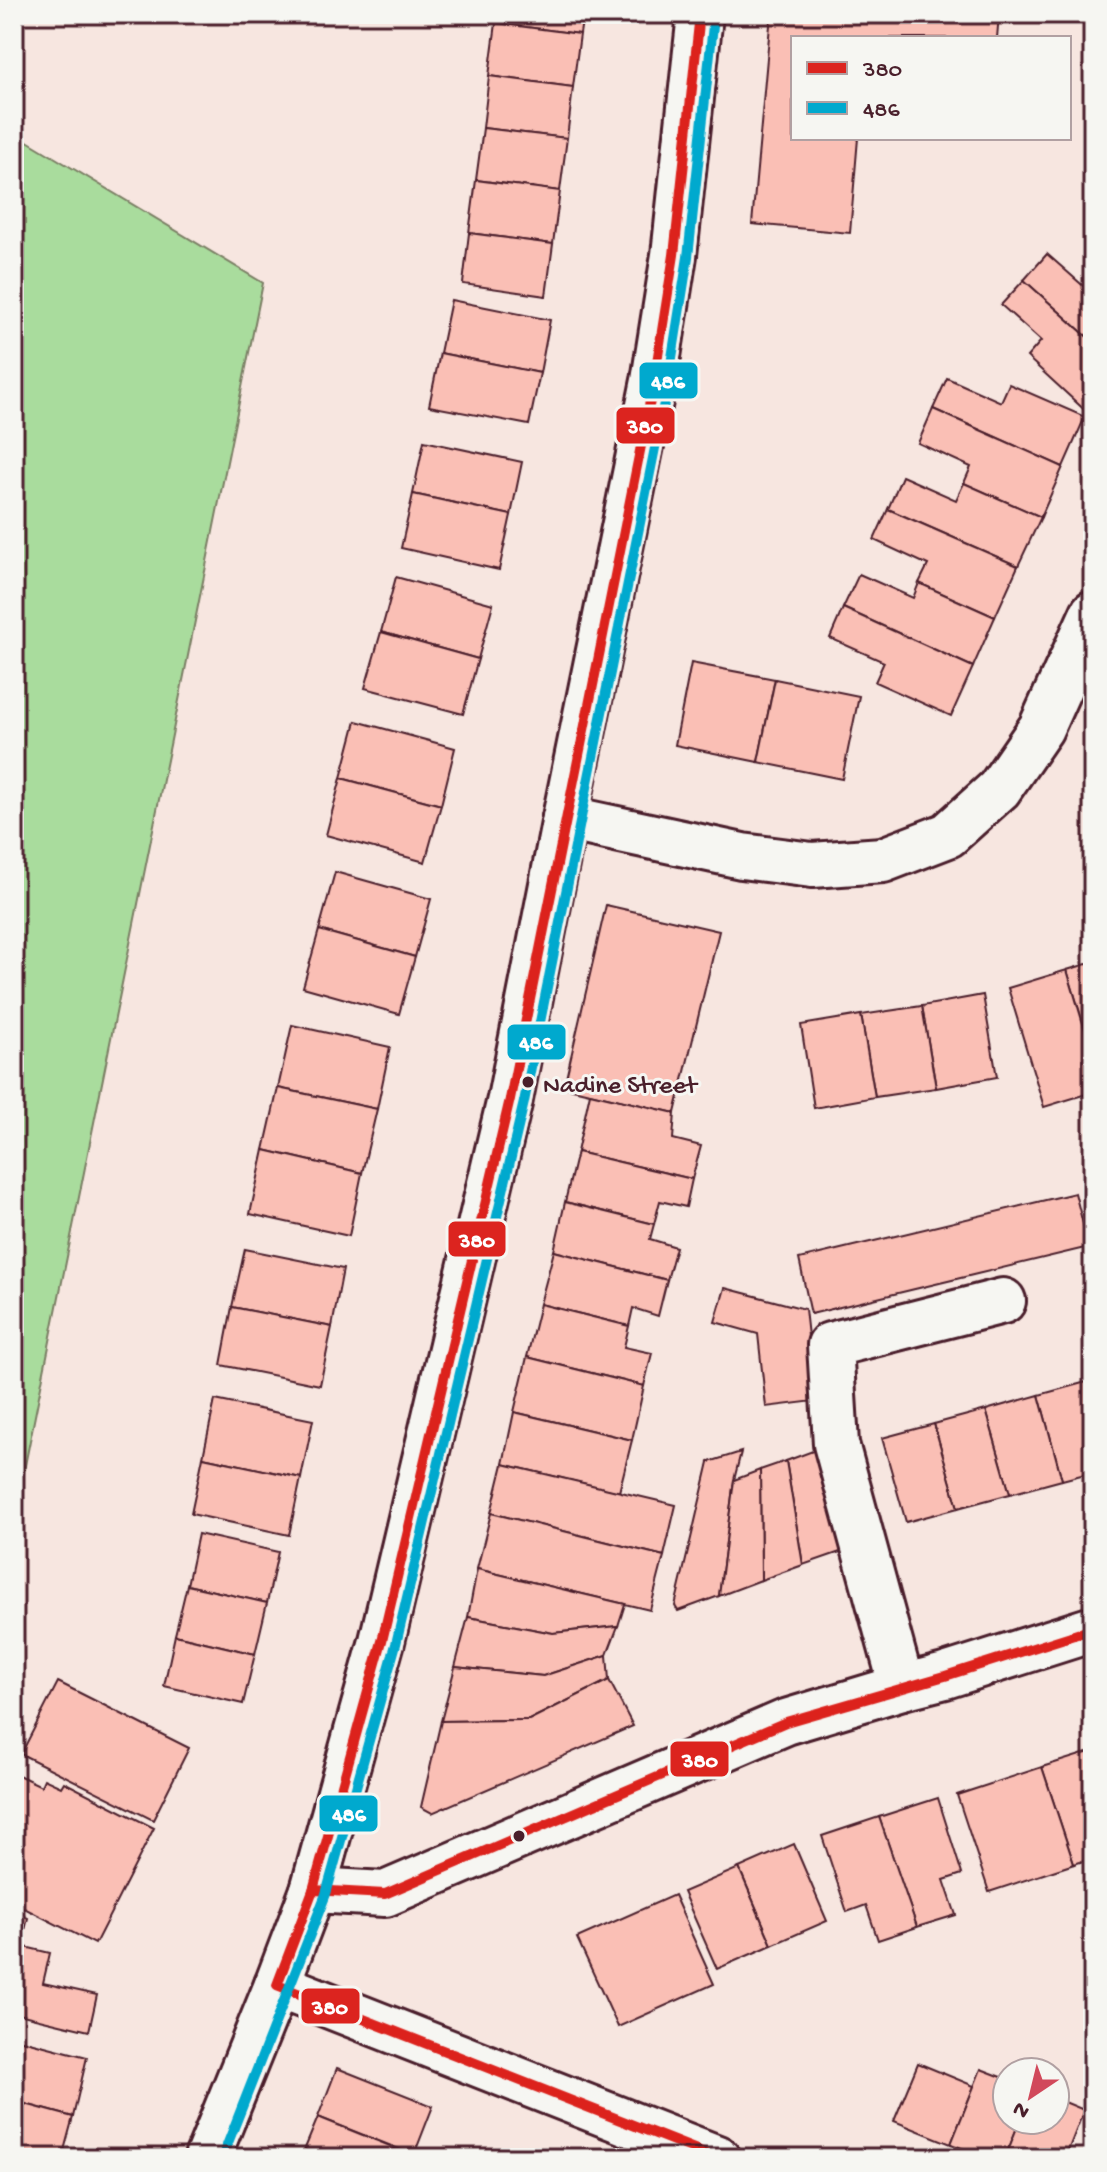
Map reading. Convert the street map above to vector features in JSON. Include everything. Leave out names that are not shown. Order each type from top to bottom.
[{"type":"street","points":[[207,2158],[313,1890],[382,1641],[510,1099],[654,381],[674,255],[700,14]]},
{"type":"street","points":[[565,818],[742,856],[812,865],[883,860],[948,835],[999,789],[1041,728],[1093,613]]},
{"type":"street","points":[[902,1687],[836,1444],[830,1345],[1003,1301]]},
{"type":"street","points":[[313,1890],[385,1894],[786,1722],[1093,1629]]},
{"type":"street","points":[[277,1985],[717,2158]]},
{"type":"green space","points":[[14,133],[263,283],[14,1520]]},
{"type":"building","points":[[497,14],[583,14],[580,34],[496,23]]},
{"type":"building","points":[[771,14],[999,14],[997,36],[791,36],[791,140],[858,140],[850,233],[752,224]]},
{"type":"building","points":[[496,23],[580,34],[573,87],[489,76]]},
{"type":"building","points":[[489,76],[573,87],[567,138],[483,128]]},
{"type":"building","points":[[483,128],[567,138],[560,191],[476,180]]},
{"type":"building","points":[[476,180],[560,191],[553,244],[469,233]]},
{"type":"building","points":[[469,233],[553,244],[546,296],[463,284]]},
{"type":"building","points":[[1047,254],[1088,290],[1093,284],[1093,342],[1024,280]]},
{"type":"building","points":[[1024,280],[1093,342],[1093,410],[1089,414],[1027,357],[1041,341],[1001,305]]},
{"type":"building","points":[[451,300],[550,320],[540,373],[440,353]]},
{"type":"building","points":[[440,353],[540,373],[529,425],[429,406]]},
{"type":"building","points":[[947,378],[1001,402],[1009,384],[1085,417],[1063,467],[933,409]]},
{"type":"building","points":[[933,409],[1063,467],[1041,517],[964,483],[971,467],[918,443]]},
{"type":"building","points":[[424,441],[522,462],[511,515],[413,494]]},
{"type":"building","points":[[902,476],[956,500],[964,483],[1041,517],[1018,566],[888,509]]},
{"type":"building","points":[[413,494],[511,515],[499,570],[401,548]]},
{"type":"building","points":[[888,509],[1018,566],[995,617],[919,583],[928,565],[874,540]]},
{"type":"building","points":[[859,574],[913,598],[919,583],[995,617],[973,667],[843,608]]},
{"type":"building","points":[[396,577],[493,604],[478,659],[381,632]]},
{"type":"building","points":[[843,608],[973,667],[951,716],[875,682],[884,662],[830,638]]},
{"type":"building","points":[[381,632],[478,659],[463,714],[365,688]]},
{"type":"building","points":[[691,663],[775,679],[758,762],[675,745]]},
{"type":"building","points":[[775,679],[859,696],[842,779],[758,762]]},
{"type":"building","points":[[356,721],[455,748],[441,805],[341,778]]},
{"type":"building","points":[[341,778],[441,805],[425,862],[326,835]]},
{"type":"building","points":[[335,872],[431,899],[415,957],[319,930]]},
{"type":"building","points":[[606,905],[719,931],[675,1113],[564,1087]]},
{"type":"building","points":[[319,930],[415,957],[399,1014],[303,987]]},
{"type":"building","points":[[1093,962],[1093,1048],[1091,1049],[1067,970]]},
{"type":"building","points":[[1067,970],[1093,1057],[1093,1092],[1044,1107],[1008,988]]},
{"type":"building","points":[[983,995],[997,1077],[936,1088],[922,1006]]},
{"type":"building","points":[[922,1006],[936,1088],[875,1097],[861,1015]]},
{"type":"building","points":[[861,1015],[875,1097],[814,1108],[801,1025]]},
{"type":"building","points":[[292,1025],[390,1047],[377,1109],[278,1088]]},
{"type":"building","points":[[278,1088],[377,1109],[362,1173],[264,1150]]},
{"type":"building","points":[[590,1093],[675,1113],[673,1139],[701,1146],[692,1179],[577,1152]]},
{"type":"building","points":[[264,1150],[362,1173],[349,1236],[250,1214]]},
{"type":"building","points":[[577,1152],[692,1179],[686,1207],[660,1201],[654,1224],[565,1202]]},
{"type":"building","points":[[1075,1193],[1089,1247],[811,1314],[799,1259]]},
{"type":"building","points":[[565,1202],[654,1224],[650,1239],[676,1247],[667,1280],[554,1251]]},
{"type":"building","points":[[245,1249],[343,1269],[332,1327],[232,1307]]},
{"type":"building","points":[[554,1251],[667,1280],[658,1316],[633,1308],[629,1326],[540,1304]]},
{"type":"building","points":[[725,1288],[805,1309],[815,1401],[766,1407],[758,1334],[715,1322]]},
{"type":"building","points":[[540,1304],[629,1326],[624,1347],[652,1353],[644,1386],[527,1357]]},
{"type":"building","points":[[232,1307],[332,1327],[320,1385],[221,1365]]},
{"type":"building","points":[[527,1357],[644,1386],[632,1440],[514,1412]]},
{"type":"building","points":[[1090,1381],[1093,1390],[1093,1472],[1062,1480],[1039,1395]]},
{"type":"building","points":[[1039,1395],[1062,1480],[1010,1494],[986,1410]]},
{"type":"building","points":[[215,1400],[313,1420],[301,1478],[203,1457]]},
{"type":"building","points":[[986,1410],[1010,1494],[958,1508],[934,1424]]},
{"type":"building","points":[[514,1412],[632,1440],[619,1492],[503,1464]]},
{"type":"building","points":[[934,1424],[958,1508],[906,1522],[882,1438]]},
{"type":"building","points":[[818,1449],[846,1550],[803,1565],[786,1461]]},
{"type":"building","points":[[741,1452],[734,1480],[719,1596],[678,1611],[675,1606],[709,1462]]},
{"type":"building","points":[[203,1457],[301,1478],[289,1535],[191,1514]]},
{"type":"building","points":[[786,1461],[803,1565],[761,1580],[760,1470]]},
{"type":"building","points":[[503,1464],[676,1505],[664,1556],[491,1513]]},
{"type":"building","points":[[760,1470],[761,1580],[719,1596],[734,1480]]},
{"type":"building","points":[[491,1513],[664,1556],[650,1610],[477,1569]]},
{"type":"building","points":[[198,1534],[278,1552],[267,1603],[187,1585]]},
{"type":"building","points":[[477,1569],[625,1604],[618,1626],[553,1633],[468,1617]]},
{"type":"building","points":[[187,1585],[267,1603],[255,1654],[175,1635]]},
{"type":"building","points":[[468,1617],[553,1633],[618,1626],[607,1655],[543,1676],[455,1667]]},
{"type":"building","points":[[175,1635],[255,1654],[243,1704],[164,1686]]},
{"type":"building","points":[[607,1655],[609,1680],[529,1720],[441,1721],[455,1667],[543,1676]]},
{"type":"building","points":[[609,1680],[633,1726],[432,1813],[421,1807],[441,1721],[529,1720]]},
{"type":"building","points":[[58,1682],[189,1748],[153,1820],[21,1754]]},
{"type":"building","points":[[1093,1751],[1093,1858],[1074,1864],[1042,1767]]},
{"type":"building","points":[[1042,1767],[1074,1864],[989,1892],[957,1795]]},
{"type":"building","points":[[14,1773],[41,1786],[44,1779],[61,1787],[64,1782],[154,1828],[95,1944],[14,1903]]},
{"type":"building","points":[[938,1798],[962,1874],[944,1880],[956,1915],[917,1927],[879,1817]]},
{"type":"building","points":[[879,1817],[917,1927],[878,1940],[866,1905],[847,1912],[822,1836]]},
{"type":"building","points":[[794,1844],[827,1921],[772,1945],[739,1868]]},
{"type":"building","points":[[739,1868],[772,1945],[717,1969],[683,1892]]},
{"type":"building","points":[[674,1895],[714,1984],[618,2027],[577,1938]]},
{"type":"building","points":[[14,1911],[28,1918],[21,1946],[50,1953],[43,1983],[97,1995],[89,2031],[14,2013]]},
{"type":"building","points":[[14,2038],[87,2057],[73,2117],[14,2101]]},
{"type":"building","points":[[918,2063],[974,2086],[951,2144],[894,2121]]},
{"type":"building","points":[[337,2068],[433,2106],[414,2155],[318,2117]]},
{"type":"building","points":[[981,2069],[991,2073],[991,2136],[1014,2136],[1005,2158],[988,2158],[951,2144]]},
{"type":"building","points":[[14,2101],[73,2117],[62,2158],[14,2158]]},
{"type":"building","points":[[1071,2105],[1084,2110],[1065,2158],[1005,2158],[1014,2136],[1071,2136]]},
{"type":"building","points":[[318,2117],[395,2148],[392,2158],[301,2158]]},
{"type":"transit line","name":"380","points":[[700,14],[674,255],[654,381],[510,1099],[382,1641],[313,1890],[277,1985],[717,2158]]},
{"type":"transit line","name":"486","points":[[222,2158],[326,1894],[396,1644],[524,1102],[668,383],[688,257],[714,16]]},
{"type":"transit line","name":"380","points":[[313,1890],[385,1894],[786,1722],[1093,1629]]},
{"type":"place","name":"Nadine Street","points":[[528,1082]]}]
